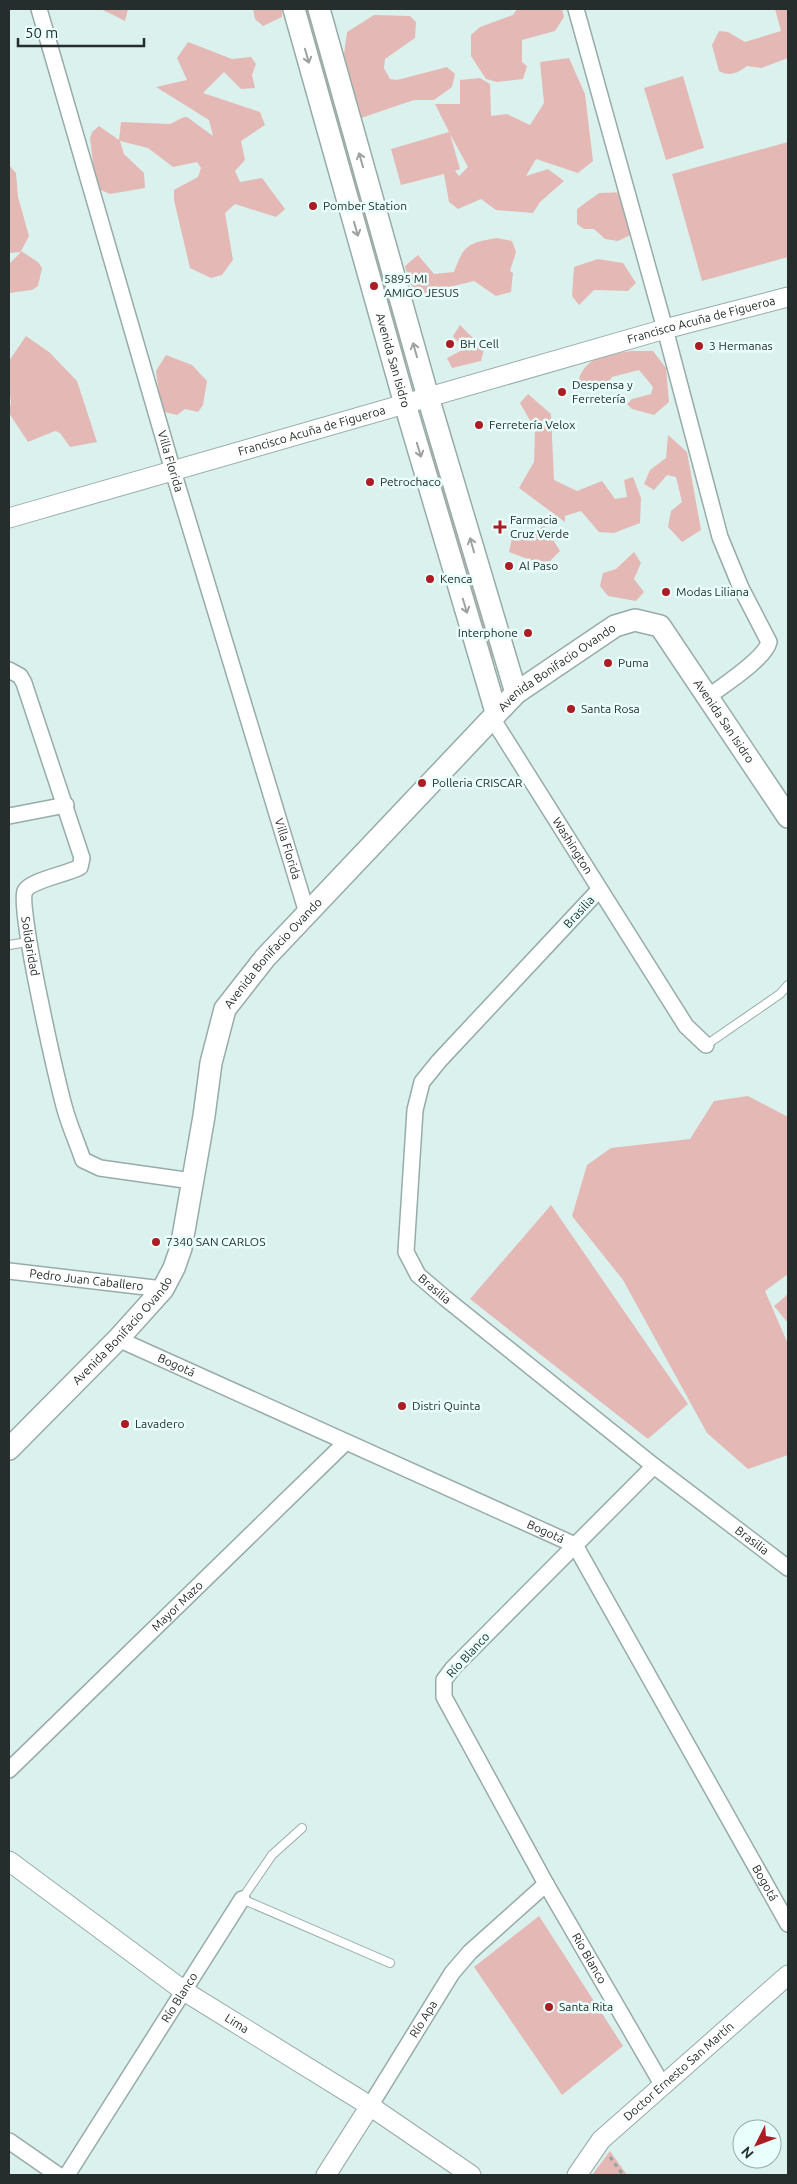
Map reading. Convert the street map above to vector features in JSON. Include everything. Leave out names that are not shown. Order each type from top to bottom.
[{"type":"main road","name":"Avenida San Isidro","points":[[294,9],[494,715]]},
{"type":"main road","name":"Avenida San Isidro","points":[[319,9],[428,397],[516,692]]},
{"type":"main road","name":"Avenida Bonifacio Ovando","points":[[9,1449],[118,1339],[163,1289],[174,1268],[180,1248],[204,1116],[211,1063],[225,1009],[265,958],[516,692],[615,626],[635,620],[660,626]]},
{"type":"main road","name":"Avenida San Isidro","points":[[660,626],[788,817]]},
{"type":"street","name":"Villa Florida","points":[[39,9],[172,471],[307,913]]},
{"type":"street","points":[[576,9],[720,537],[741,588],[769,642],[766,650],[755,660],[708,697]]},
{"type":"street","name":"Francisco Acuña de Figueroa","points":[[9,518],[428,397],[788,297]]},
{"type":"street","name":"Solidaridad","points":[[9,670],[20,676],[24,683],[82,858],[80,867],[73,871],[31,884],[25,889],[23,899],[28,942],[64,1107],[83,1160],[100,1168],[192,1181]]},
{"type":"street","name":"Washington","points":[[494,715],[599,890],[686,1026],[706,1045]]},
{"type":"street","points":[[9,816],[66,805]]},
{"type":"street","name":"Brasilia","points":[[599,890],[422,1082],[415,1110],[406,1252],[418,1275],[654,1466],[788,1568]]},
{"type":"street","name":"Pedro Juan Caballero","points":[[9,1271],[163,1289]]},
{"type":"street","name":"Bogotá","points":[[118,1339],[575,1545],[788,1924]]},
{"type":"street","name":"Mayor Mazo","points":[[9,1770],[346,1442]]},
{"type":"street","name":"Río Blanco","points":[[546,1884],[444,1697],[444,1680],[453,1668],[654,1466]]},
{"type":"street","name":"Lima","points":[[9,1861],[184,1991],[370,2106],[471,2175]]},
{"type":"street","name":"Rio Blanco","points":[[546,1884],[663,2086]]},
{"type":"street","name":"Río Apa","points":[[326,2175],[452,1973],[470,1952],[546,1884]]},
{"type":"street","name":"Río Blanco","points":[[67,2175],[242,1899]]},
{"type":"street","name":"Doctor Ernesto San Martín","points":[[577,2175],[601,2140],[788,1975]]},
{"type":"street","points":[[9,2141],[58,2175]]},
{"type":"lane","points":[[9,945],[28,942]]},
{"type":"lane","points":[[706,1045],[780,994],[788,985]]},
{"type":"lane","name":"Río Blanco","points":[[242,1899],[272,1855],[302,1828]]},
{"type":"lane","points":[[242,1899],[390,1963]]},
{"type":"path","points":[[605,2163],[610,2156],[623,2175]]},
{"type":"shaded area","points":[[101,9],[128,9],[125,21]]},
{"type":"shaded area","points":[[253,9],[282,9],[282,17],[263,26],[255,19]]},
{"type":"shaded area","points":[[301,9],[309,9],[408,362],[404,365]]},
{"type":"shaded area","points":[[517,9],[562,9],[564,17],[555,31],[522,40],[522,62],[527,66],[523,79],[497,82],[486,79],[471,56],[471,35],[480,27],[513,15]]},
{"type":"shaded area","points":[[775,9],[788,9],[788,58],[761,68],[747,66],[740,71],[726,74],[719,71],[712,45],[719,31],[728,32],[745,42],[781,31]]},
{"type":"shaded area","points":[[374,15],[410,16],[416,22],[415,38],[385,59],[384,68],[390,79],[397,80],[447,67],[455,74],[452,87],[434,100],[414,100],[361,118],[344,54],[347,32]]},
{"type":"shaded area","points":[[188,42],[232,59],[251,57],[256,64],[252,75],[255,88],[241,89],[224,72],[203,93],[260,112],[265,125],[241,141],[245,160],[235,171],[240,182],[262,178],[285,209],[276,217],[235,204],[225,213],[233,260],[222,275],[211,278],[190,268],[174,200],[174,190],[198,177],[201,168],[197,162],[173,167],[148,148],[120,141],[124,154],[144,173],[145,188],[110,194],[96,188],[90,138],[92,132],[99,126],[119,140],[121,122],[170,124],[184,117],[187,117],[213,136],[209,120],[156,87],[187,80],[177,58]]},
{"type":"shaded area","points":[[569,58],[585,94],[593,161],[578,173],[536,159],[526,176],[548,169],[564,181],[540,202],[533,213],[496,210],[481,199],[458,209],[449,202],[444,174],[401,185],[391,149],[449,132],[435,104],[460,104],[460,80],[480,78],[490,84],[491,116],[507,114],[530,125],[544,103],[540,62]],"holes":[[[450,134],[468,167],[459,176],[455,171],[460,169]]]},
{"type":"shaded area","points":[[683,76],[704,148],[666,160],[644,88]]},
{"type":"shaded area","points":[[788,142],[788,257],[702,281],[672,174]]},
{"type":"shaded area","points":[[9,165],[16,173],[18,197],[29,236],[21,251],[38,262],[42,268],[38,286],[32,290],[9,293],[9,264],[21,252],[9,253]]},
{"type":"shaded area","points":[[629,192],[644,221],[643,229],[618,241],[605,239],[594,229],[584,229],[577,224],[577,209],[599,193]]},
{"type":"shaded area","points":[[497,238],[512,241],[516,252],[510,271],[513,273],[511,292],[496,296],[474,281],[421,294],[410,284],[405,266],[418,255],[434,274],[454,272],[461,256],[469,246],[480,241]]},
{"type":"shaded area","points":[[598,259],[623,263],[636,283],[628,291],[594,290],[579,305],[572,296],[574,267]]},
{"type":"shaded area","points":[[460,325],[484,349],[481,361],[452,368],[447,358],[464,349],[453,336]]},
{"type":"shaded area","points":[[26,336],[49,352],[77,381],[97,442],[70,447],[60,433],[55,431],[28,442],[9,413],[11,402],[9,361]]},
{"type":"shaded area","points":[[631,351],[653,351],[666,368],[669,402],[654,415],[632,409],[627,404],[632,399],[651,394],[653,387],[639,370],[612,377],[603,390],[586,389],[579,378],[583,370],[594,360],[607,355]]},
{"type":"shaded area","points":[[166,355],[192,365],[207,381],[203,405],[198,412],[185,409],[177,415],[161,411],[156,371]]},
{"type":"shaded area","points":[[528,394],[551,414],[554,480],[577,491],[602,481],[615,499],[627,497],[624,480],[633,477],[641,498],[640,523],[614,533],[599,532],[581,511],[565,516],[565,522],[519,488],[534,462],[535,429],[520,403]]},
{"type":"shaded area","points":[[429,434],[496,659],[491,657],[425,436]]},
{"type":"shaded area","points":[[668,435],[687,452],[701,530],[682,542],[668,527],[671,511],[682,502],[676,477],[667,475],[654,490],[644,484],[650,470],[666,458]]},
{"type":"shaded area","points":[[544,525],[560,551],[550,561],[536,562],[509,552],[512,538],[529,539]]},
{"type":"shaded area","points":[[634,552],[641,563],[634,579],[644,592],[636,601],[608,596],[600,586],[603,573],[616,569]]},
{"type":"shaded area","points":[[748,1096],[788,1117],[788,1274],[765,1291],[788,1344],[788,1455],[748,1469],[707,1433],[623,1280],[572,1216],[587,1165],[611,1148],[690,1139],[714,1101]]},
{"type":"shaded area","points":[[551,1205],[688,1404],[648,1439],[470,1299]]},
{"type":"shaded area","points":[[788,1294],[788,1323],[774,1306]]},
{"type":"shaded area","name":"Santa Rita","points":[[539,1916],[623,2046],[562,2095],[474,1967]]},
{"type":"shaded area","points":[[610,2151],[627,2175],[592,2175]]},
{"type":"place","name":"Pomber Station","points":[[313,206]]},
{"type":"place","name":"5895 MI AMIGO JESUS","points":[[374,286]]},
{"type":"place","name":"BH Cell","points":[[450,344]]},
{"type":"place","name":"3 Hermanas","points":[[699,346]]},
{"type":"place","name":"Despensa y Ferretería","points":[[562,392]]},
{"type":"place","name":"Ferretería Velox","points":[[479,425]]},
{"type":"place","name":"Petrochaco","points":[[370,482]]},
{"type":"place","name":"Farmacia Cruz Verde","points":[[500,527]]},
{"type":"place","name":"Al Paso","points":[[509,566]]},
{"type":"place","name":"Kenca","points":[[430,579]]},
{"type":"place","name":"Modas Liliana","points":[[666,592]]},
{"type":"place","name":"Interphone","points":[[528,633]]},
{"type":"place","name":"Puma","points":[[608,663]]},
{"type":"place","name":"Santa Rosa","points":[[571,709]]},
{"type":"place","name":"Polleria CRISCAR","points":[[422,783]]},
{"type":"place","name":"7340 SAN CARLOS","points":[[156,1242]]},
{"type":"place","name":"Distri Quinta","points":[[402,1406]]},
{"type":"place","name":"Lavadero","points":[[125,1424]]},
{"type":"place","name":"Santa Rita","points":[[549,2007]]}]
